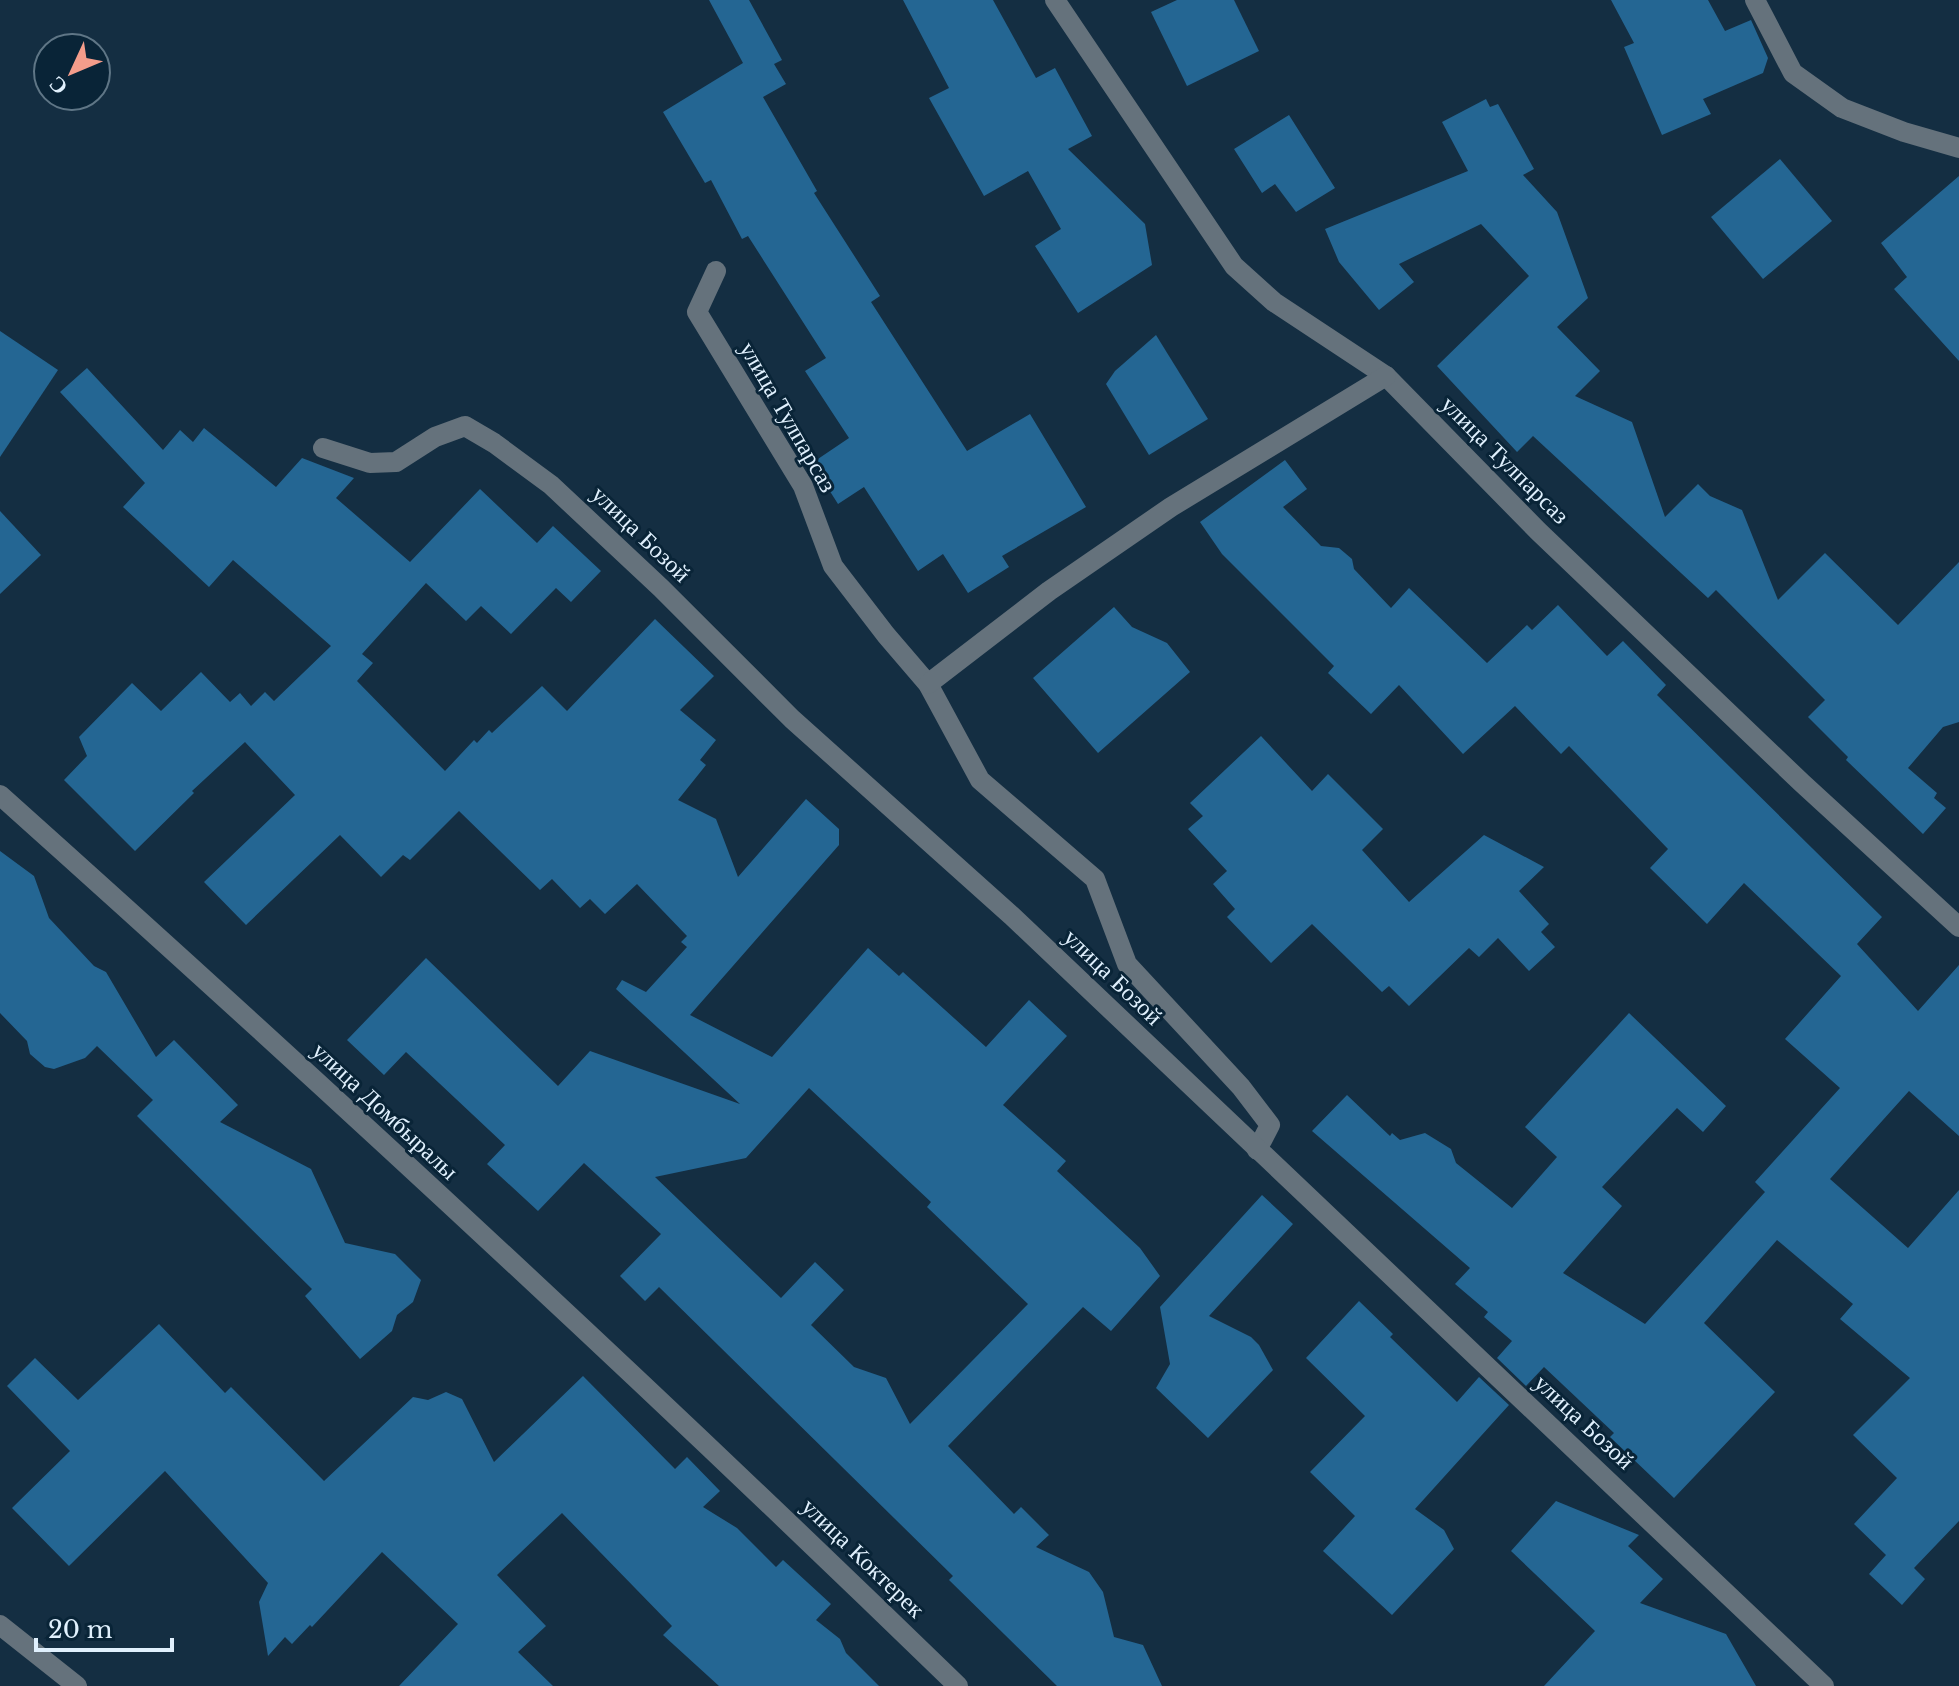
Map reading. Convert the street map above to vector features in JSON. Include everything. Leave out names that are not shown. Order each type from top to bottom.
[{"type":"street","name":"улица Тулпарсаз","points":[[1055,0],[1234,266],[1274,302],[1386,376],[1538,531],[1802,783],[1959,927]]},
{"type":"street","points":[[1755,0],[1793,73],[1842,108],[1904,132],[1959,148]]},
{"type":"street","name":"улица Тулпарсаз","points":[[716,271],[697,312],[803,486],[833,566],[928,684],[980,780],[1095,879],[1127,964],[1241,1087],[1270,1125],[1257,1150]]},
{"type":"street","points":[[928,684],[1049,591],[1171,507],[1386,376]]},
{"type":"street","name":"улица Бозой","points":[[323,448],[370,463],[396,462],[435,437],[465,426],[551,485],[661,588],[792,719],[1012,916],[1824,1686]]},
{"type":"street","name":"улица Домбыралы","points":[[0,795],[733,1467]]},
{"type":"street","name":"улица Коктерек","points":[[733,1467],[958,1686]]},
{"type":"street","points":[[0,1625],[77,1686]]},
{"type":"building","points":[[709,0],[749,0],[782,60],[774,64],[786,84],[763,97],[817,191],[814,193],[880,296],[871,302],[967,451],[1030,414],[1086,507],[1002,556],[1009,567],[968,593],[943,554],[918,571],[864,487],[838,504],[812,463],[849,438],[805,371],[826,358],[748,236],[742,239],[711,180],[705,183],[663,112],[743,63]]},
{"type":"building","points":[[903,0],[993,0],[1036,78],[1055,68],[1092,136],[1068,149],[1145,224],[1152,265],[1078,313],[1035,246],[1061,229],[1028,171],[984,196],[929,98],[949,88]]},
{"type":"building","points":[[1177,0],[1234,0],[1259,51],[1187,86],[1151,12]]},
{"type":"building","points":[[1611,0],[1708,0],[1725,31],[1751,20],[1768,58],[1763,73],[1703,99],[1711,114],[1662,135],[1624,47],[1634,43]]},
{"type":"building","points":[[1486,99],[1490,107],[1498,104],[1534,169],[1523,175],[1557,212],[1588,298],[1557,327],[1600,371],[1575,396],[1632,422],[1665,517],[1698,484],[1710,496],[1742,510],[1778,600],[1825,553],[1898,625],[1959,562],[1959,722],[1943,727],[1908,768],[1937,793],[1934,798],[1946,808],[1923,834],[1846,760],[1848,757],[1808,717],[1825,700],[1716,590],[1708,598],[1533,436],[1517,452],[1437,366],[1529,276],[1481,224],[1399,264],[1414,282],[1379,310],[1339,262],[1325,229],[1468,171],[1442,122]]},
{"type":"building","points":[[1289,115],[1335,188],[1296,212],[1275,184],[1262,193],[1234,149]]},
{"type":"building","points":[[1780,159],[1832,221],[1763,279],[1711,217]]},
{"type":"building","points":[[1959,176],[1959,361],[1894,289],[1907,277],[1881,243]]},
{"type":"building","points":[[0,331],[58,370],[0,457]]},
{"type":"building","points":[[1156,335],[1208,419],[1149,455],[1106,384],[1115,371]]},
{"type":"building","points":[[87,368],[163,450],[180,430],[193,442],[204,428],[276,487],[302,458],[354,478],[336,498],[410,562],[480,489],[537,543],[553,526],[601,571],[571,602],[556,588],[511,634],[481,606],[466,621],[426,583],[362,654],[373,663],[357,681],[445,771],[474,740],[477,743],[489,730],[492,733],[542,686],[567,711],[655,619],[714,676],[680,710],[716,740],[700,760],[706,765],[678,800],[716,819],[738,877],[806,799],[839,829],[839,845],[690,1015],[772,1057],[868,948],[899,976],[903,972],[986,1047],[1029,1000],[1067,1036],[1003,1105],[1066,1161],[1057,1171],[1140,1248],[1160,1276],[1111,1331],[1083,1307],[948,1446],[1014,1514],[1021,1507],[1049,1535],[1036,1547],[1089,1572],[1103,1592],[1114,1637],[1143,1645],[1162,1686],[1057,1686],[949,1580],[953,1576],[659,1287],[645,1301],[620,1276],[661,1234],[584,1163],[538,1211],[487,1164],[505,1145],[406,1052],[384,1075],[347,1040],[426,958],[558,1086],[590,1051],[740,1104],[616,989],[622,980],[646,992],[687,947],[681,942],[687,936],[637,884],[605,914],[590,899],[580,908],[552,879],[540,890],[459,811],[410,860],[403,855],[381,877],[340,835],[246,925],[204,882],[295,795],[245,742],[192,791],[194,793],[135,851],[64,780],[87,756],[79,737],[132,683],[161,711],[201,672],[230,702],[240,693],[251,706],[265,692],[274,701],[331,646],[233,560],[209,587],[123,507],[145,483],[60,392]],"holes":[[[809,1088],[931,1202],[927,1207],[1028,1304],[910,1424],[886,1378],[854,1367],[811,1325],[844,1290],[815,1262],[781,1298],[655,1177],[746,1158]]]},
{"type":"building","points":[[1285,460],[1307,489],[1283,507],[1321,546],[1339,548],[1352,559],[1354,569],[1391,608],[1409,588],[1487,663],[1527,625],[1532,630],[1558,605],[1607,656],[1623,641],[1666,685],[1657,695],[1882,917],[1857,944],[1918,1011],[1959,965],[1959,1136],[1909,1091],[1830,1179],[1908,1248],[1959,1190],[1959,1521],[1914,1568],[1925,1579],[1902,1605],[1869,1574],[1886,1555],[1854,1524],[1897,1478],[1853,1435],[1910,1378],[1840,1319],[1853,1304],[1777,1240],[1704,1323],[1775,1392],[1674,1498],[1610,1437],[1614,1433],[1544,1367],[1526,1386],[1497,1358],[1512,1341],[1484,1317],[1488,1312],[1455,1284],[1470,1268],[1312,1131],[1347,1095],[1390,1136],[1392,1133],[1400,1140],[1425,1133],[1451,1149],[1456,1163],[1512,1208],[1557,1157],[1525,1127],[1629,1013],[1726,1106],[1703,1132],[1677,1108],[1602,1187],[1622,1206],[1563,1273],[1645,1324],[1765,1192],[1755,1182],[1840,1088],[1785,1039],[1841,976],[1744,883],[1707,924],[1650,868],[1668,849],[1569,746],[1561,754],[1515,706],[1463,754],[1399,685],[1371,714],[1328,673],[1334,666],[1222,554],[1200,522]]},
{"type":"building","points":[[0,511],[41,555],[0,594]]},
{"type":"building","points":[[1114,607],[1132,627],[1167,643],[1190,672],[1098,753],[1033,678]]},
{"type":"building","points":[[1261,736],[1312,791],[1328,774],[1383,829],[1362,850],[1409,902],[1484,835],[1544,867],[1519,891],[1549,924],[1541,932],[1555,947],[1529,971],[1498,938],[1479,957],[1469,948],[1409,1006],[1389,986],[1382,992],[1312,924],[1271,963],[1227,917],[1235,909],[1213,884],[1227,871],[1188,829],[1203,816],[1190,803]]},
{"type":"building","points":[[0,851],[34,876],[49,918],[94,966],[106,972],[156,1057],[174,1040],[238,1105],[220,1122],[311,1169],[345,1243],[395,1254],[421,1280],[413,1302],[397,1315],[392,1331],[360,1359],[305,1296],[312,1289],[137,1116],[153,1100],[97,1046],[85,1058],[54,1069],[45,1067],[30,1054],[27,1041],[0,1013]]},
{"type":"building","points":[[1262,1195],[1293,1224],[1209,1316],[1251,1337],[1273,1370],[1208,1438],[1156,1388],[1170,1364],[1160,1307]]},
{"type":"building","points":[[1359,1301],[1393,1334],[1390,1337],[1457,1402],[1479,1377],[1509,1405],[1415,1509],[1444,1530],[1454,1549],[1392,1615],[1323,1551],[1355,1516],[1310,1472],[1365,1416],[1306,1358]]},
{"type":"building","points":[[159,1324],[225,1393],[231,1387],[324,1481],[413,1397],[428,1400],[446,1392],[462,1399],[494,1462],[583,1376],[675,1469],[687,1457],[720,1491],[703,1507],[737,1528],[776,1567],[783,1560],[831,1604],[816,1620],[840,1639],[846,1653],[879,1686],[719,1686],[663,1635],[672,1626],[562,1513],[497,1575],[546,1626],[518,1652],[553,1686],[399,1686],[458,1624],[382,1552],[312,1627],[310,1625],[292,1644],[285,1637],[268,1656],[259,1602],[268,1583],[165,1471],[69,1566],[12,1508],[70,1451],[7,1386],[35,1358],[78,1400]]},
{"type":"building","points":[[1556,1501],[1639,1535],[1628,1546],[1663,1579],[1640,1603],[1726,1634],[1756,1686],[1544,1686],[1595,1631],[1511,1551]]}]
